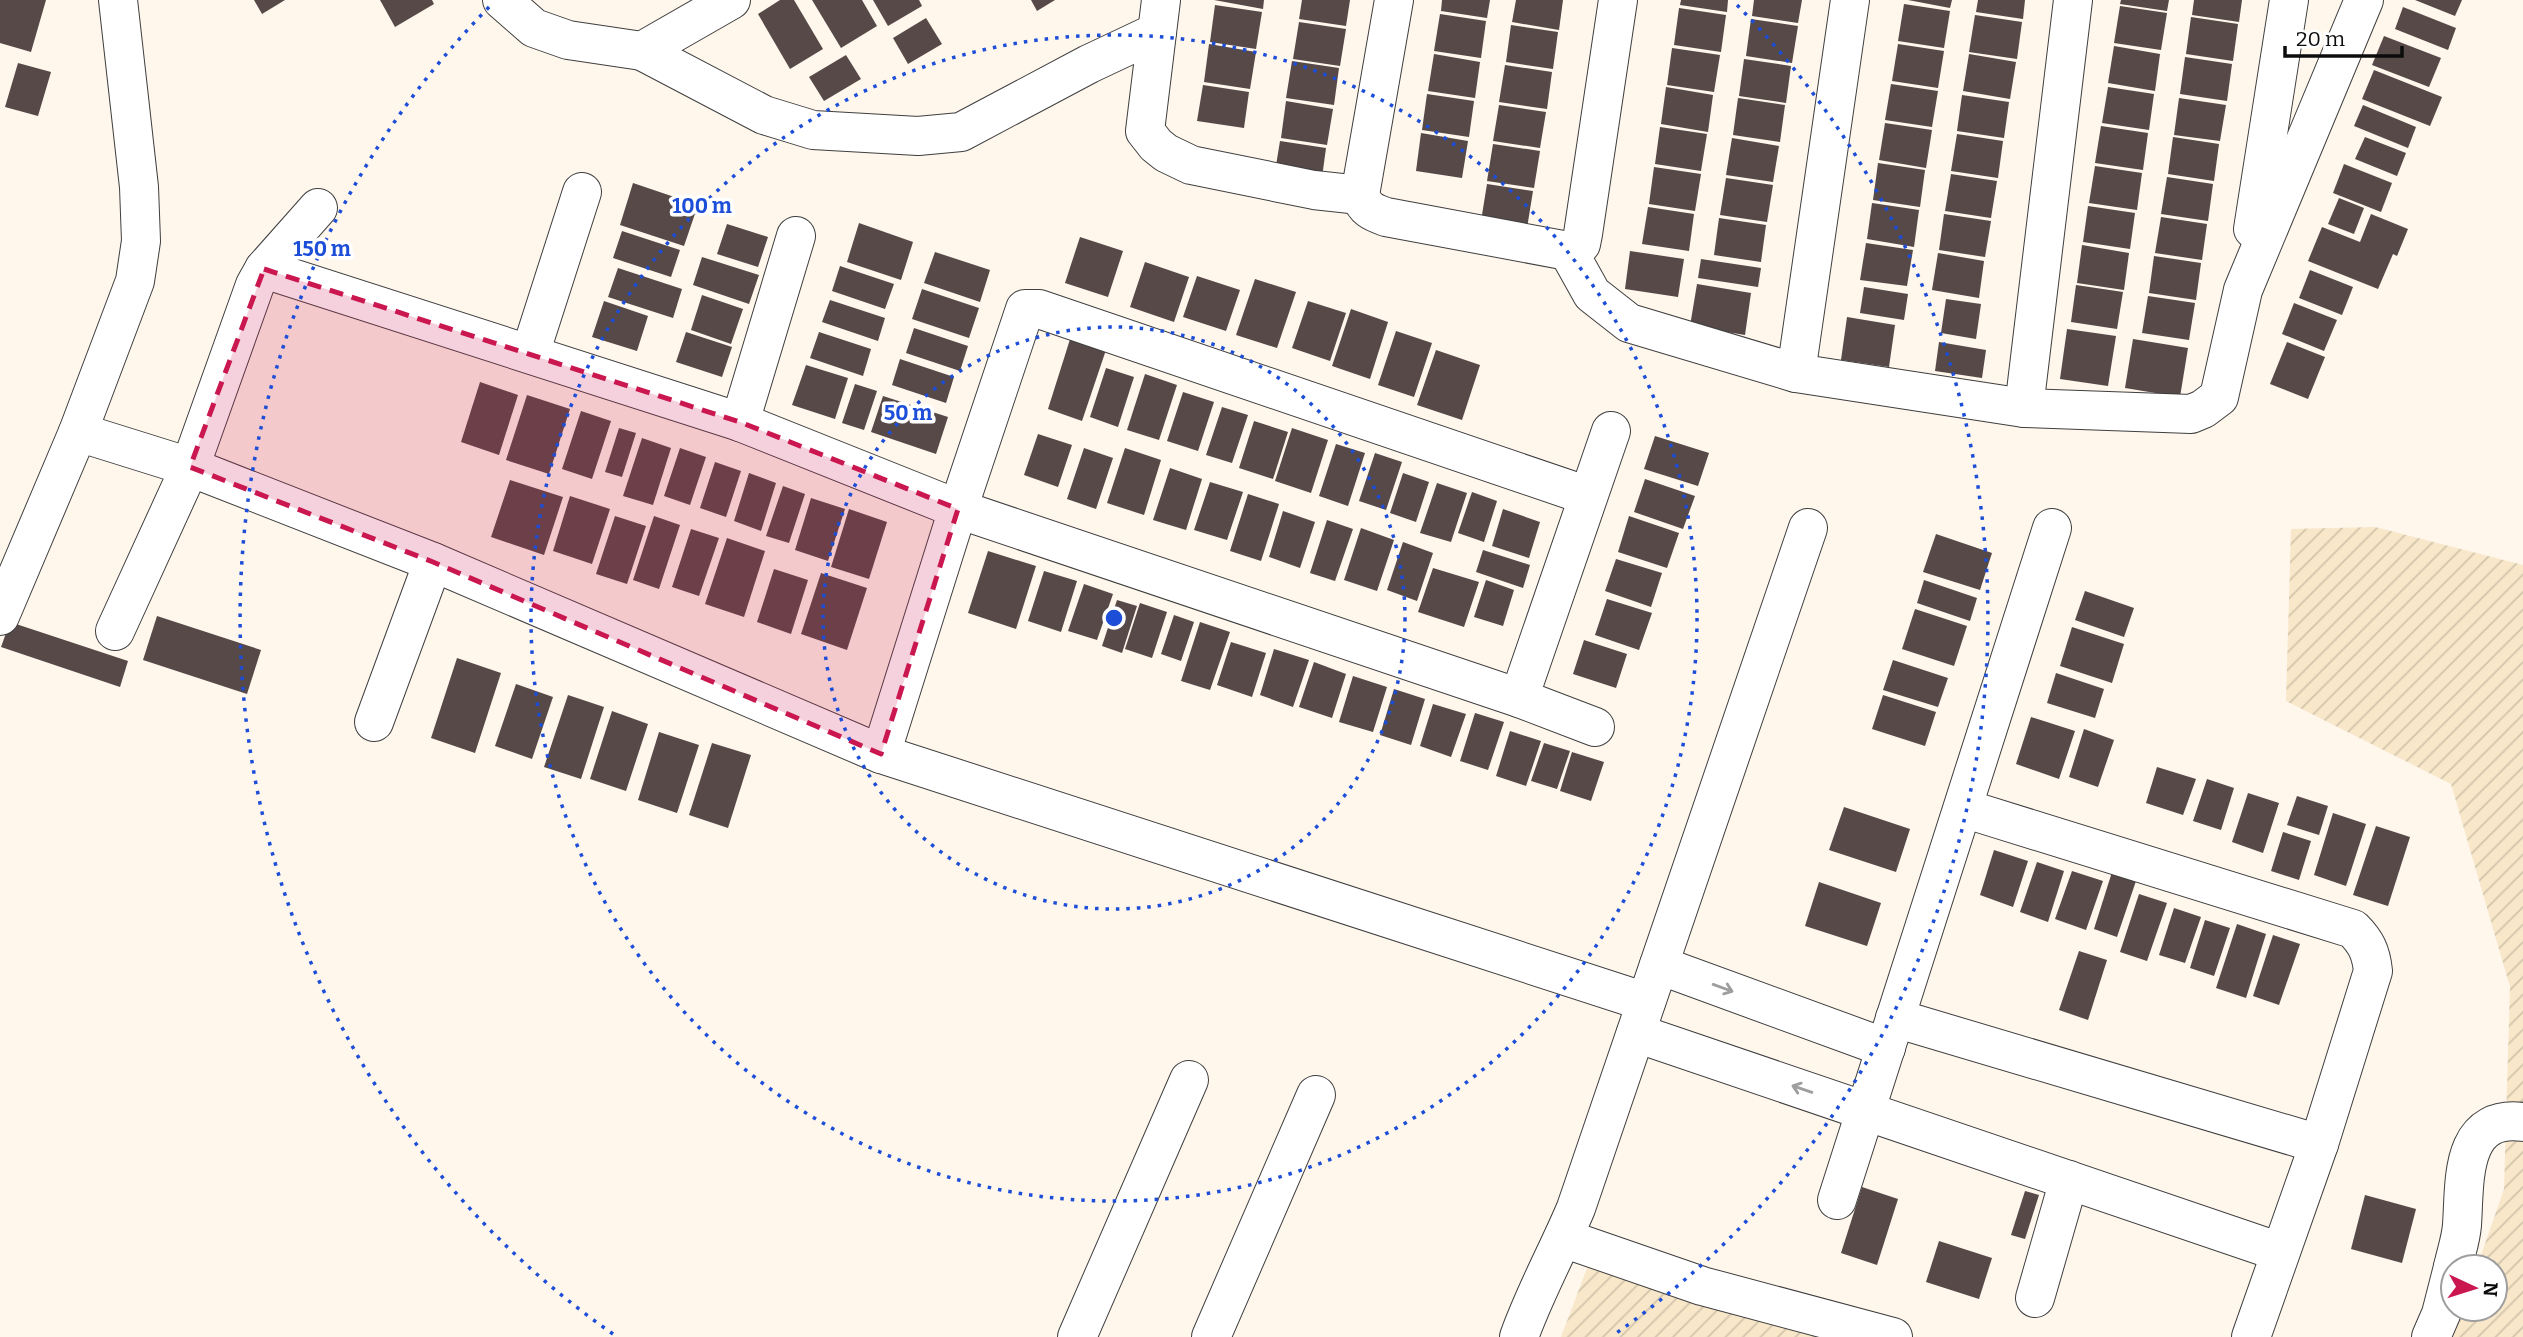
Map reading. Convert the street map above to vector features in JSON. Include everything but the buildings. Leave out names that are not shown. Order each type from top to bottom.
[{"type":"street","points":[[0,616],[78,432],[135,281],[141,241],[139,187],[118,0]]},
{"type":"street","points":[[502,0],[534,28],[568,40],[642,51],[764,115],[813,130],[918,136],[961,132],[1089,64],[1159,16]]},
{"type":"street","points":[[642,51],[731,0]]},
{"type":"street","points":[[1394,0],[1360,195],[1364,205],[1370,211],[1386,217],[1568,251],[1581,244],[1583,234],[1618,0]]},
{"type":"street","points":[[1796,373],[1850,0]]},
{"type":"street","points":[[2024,408],[2073,0]]},
{"type":"street","points":[[1568,251],[1592,294],[1629,323],[1796,373],[2024,408],[2192,414],[2218,397],[2243,290],[2290,0]]},
{"type":"street","points":[[2243,290],[2364,0]]},
{"type":"street","points":[[1159,16],[1145,131],[1156,145],[1191,165],[1314,190],[1360,195]]},
{"type":"street","points":[[530,354],[582,192]]},
{"type":"street","points":[[116,631],[190,467],[255,285],[264,269],[317,208]]},
{"type":"street","points":[[740,422],[796,236]]},
{"type":"street","points":[[264,269],[740,422],[958,509],[1519,698],[1595,727]]},
{"type":"street","points":[[881,754],[1022,312],[1030,307],[1588,496]]},
{"type":"street","points":[[1519,698],[1611,431]]},
{"type":"street","points":[[78,432],[190,467],[433,562],[881,754],[1641,1017],[1866,1111],[2280,1252]]},
{"type":"street","points":[[1519,1337],[1547,1268],[1563,1238],[1808,528]]},
{"type":"street","points":[[1837,1200],[2052,528]]},
{"type":"street","points":[[374,722],[433,562]]},
{"type":"street","points":[[1963,808],[2353,929],[2366,942],[2374,971],[2319,1144],[2251,1337]]},
{"type":"street","points":[[1659,965],[1891,1033],[2319,1144]]},
{"type":"street","points":[[1077,1337],[1189,1080]]},
{"type":"street","points":[[1211,1337],[1316,1095]]},
{"type":"street","points":[[2456,1253],[2462,1228],[2464,1178],[2469,1150],[2480,1134],[2496,1124],[2508,1120],[2523,1122]]},
{"type":"street","points":[[2035,1298],[2069,1180]]},
{"type":"street","points":[[1563,1238],[1702,1286],[1893,1337]]},
{"type":"street","points":[[2431,1337],[2439,1319]]},
{"type":"highlighted area","points":[[264,269],[740,422],[958,509],[881,754],[433,562],[190,467]]},
{"type":"shaded area","points":[[2375,527],[2523,565],[2523,1337],[2453,1337],[2458,1323],[2509,1323],[2509,1253],[2482,1253],[2504,1189],[2510,987],[2451,784],[2286,701],[2291,529]]},
{"type":"shaded area","points":[[1589,1263],[1860,1337],[1561,1337]]}]
